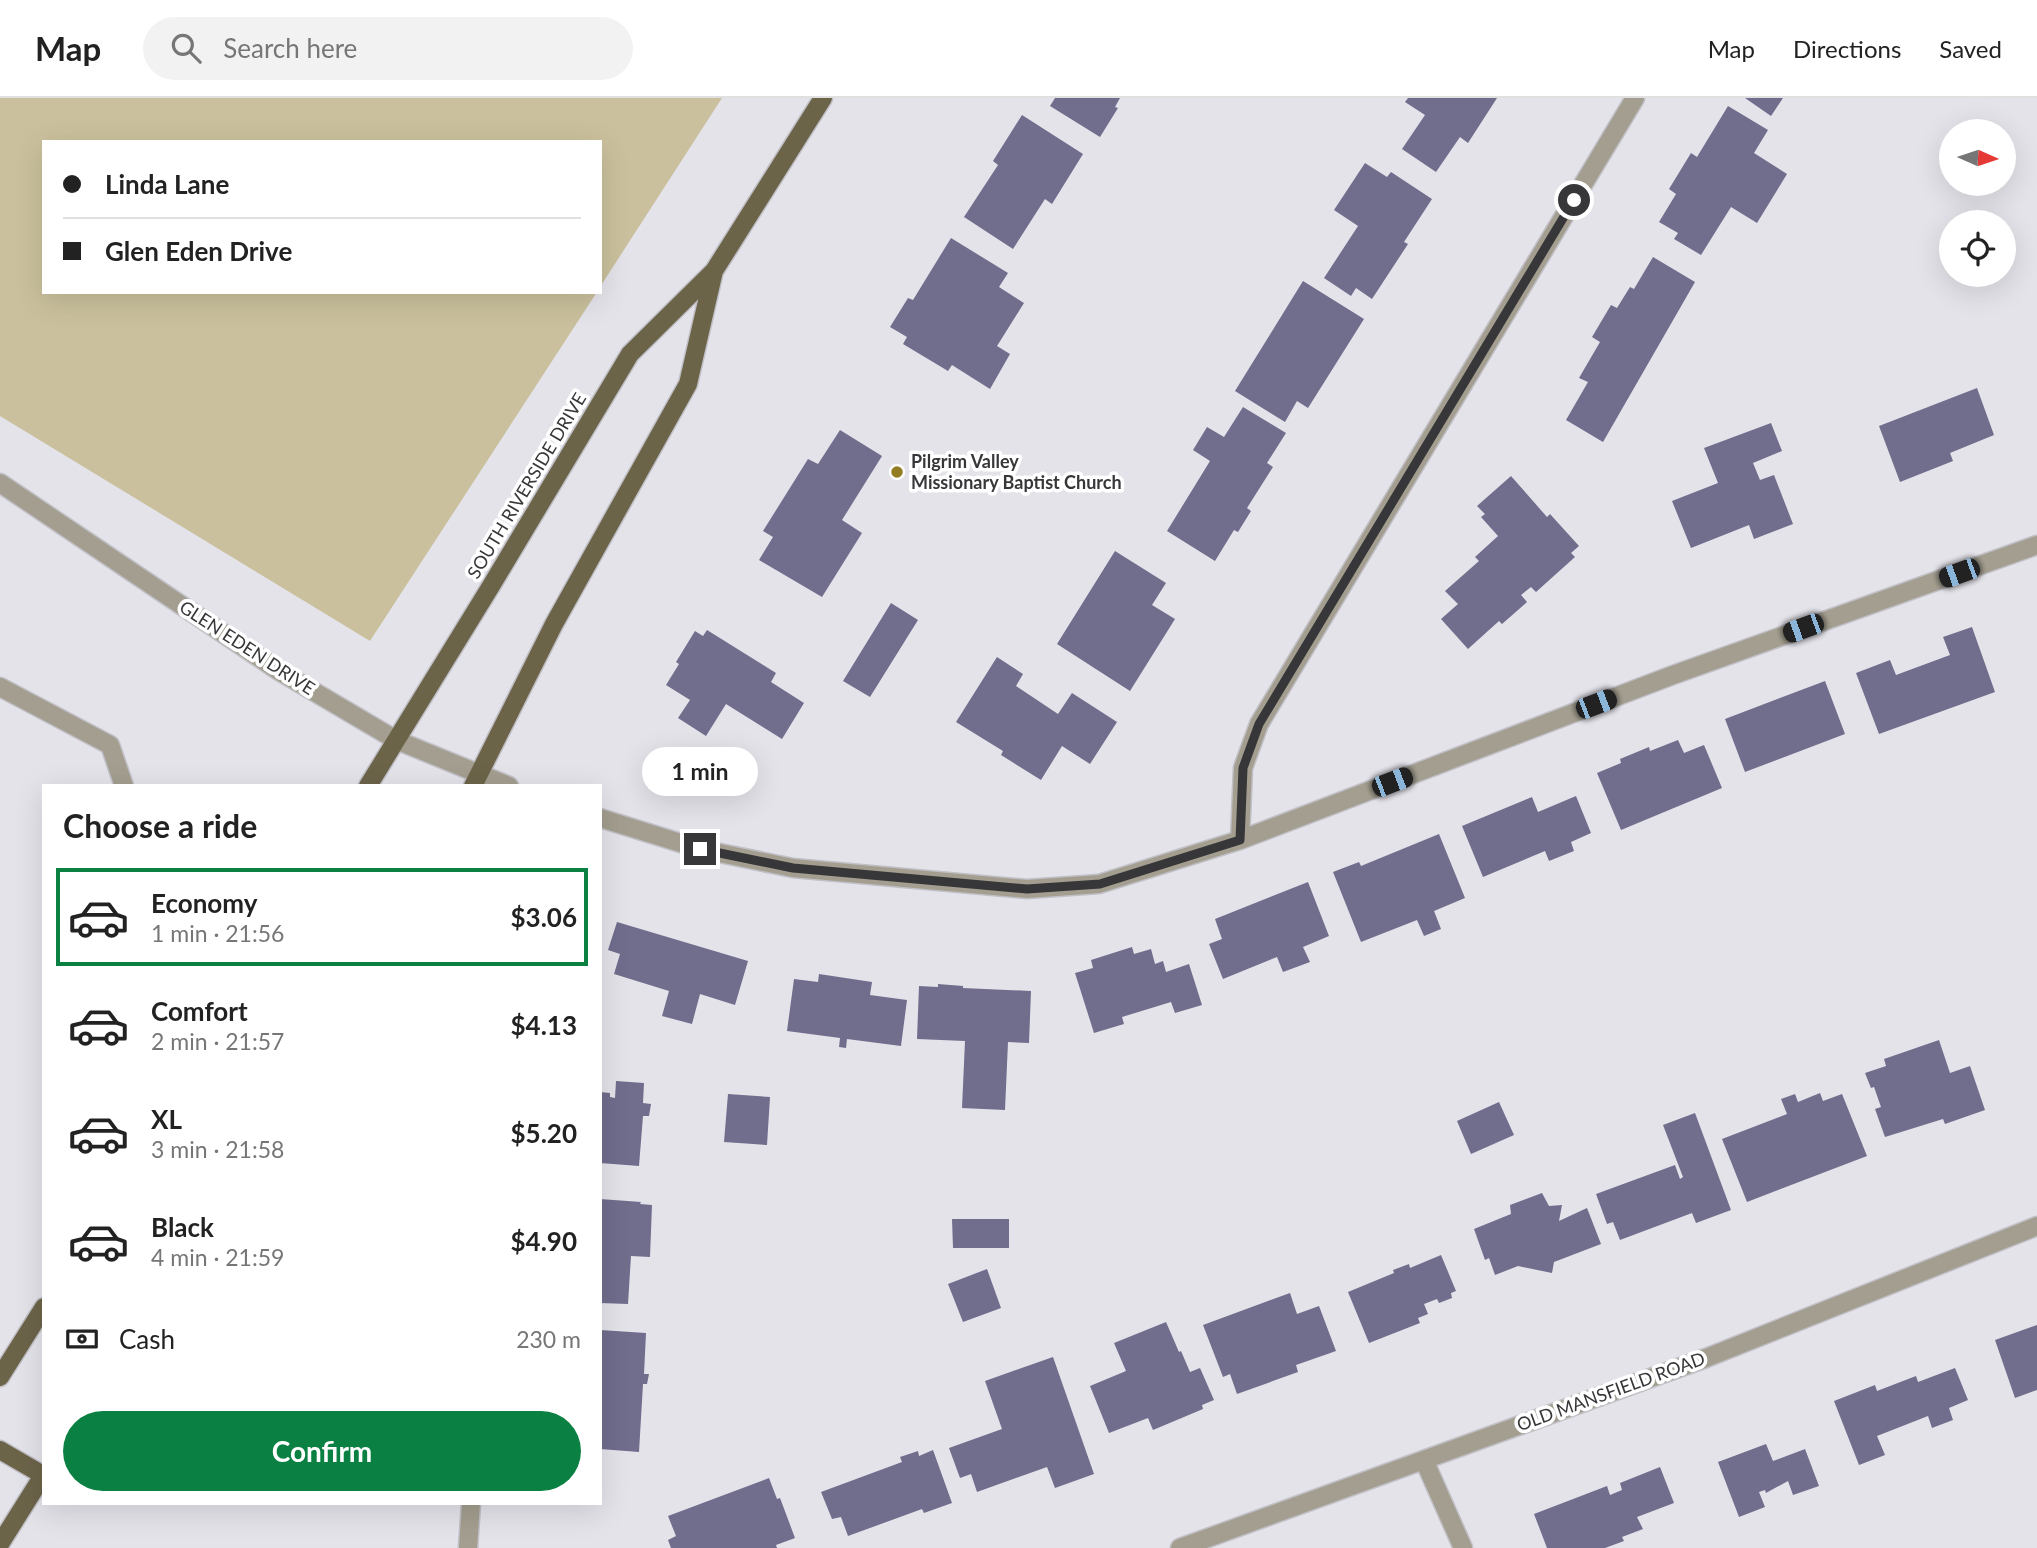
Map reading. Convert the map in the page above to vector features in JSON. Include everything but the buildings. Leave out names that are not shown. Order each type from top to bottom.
[{"type":"main road","name":"SOUTH RIVERSIDE DRIVE","points":[[369,784],[630,354],[714,271],[822,98]]},
{"type":"main road","name":"SOUTH RIVERSIDE DRIVE","points":[[478,782],[554,624],[688,384],[714,271]]},
{"type":"main road","points":[[0,1377],[42,1310]]},
{"type":"main road","points":[[0,1450],[42,1473]]},
{"type":"main road","points":[[0,1544],[42,1476]]},
{"type":"street","points":[[1240,840],[1243,768],[1259,724],[1635,98]]},
{"type":"street","name":"GLEN EDEN DRIVE","points":[[0,483],[279,671],[396,740],[478,782]]},
{"type":"street","points":[[602,819],[700,849],[793,868],[1027,889],[1100,884],[1240,840],[1660,680],[2037,545]]},
{"type":"street","points":[[0,687],[110,745],[123,784]]},
{"type":"street","name":"OLD MANSFIELD ROAD","points":[[1180,1548],[1706,1358],[2037,1226]]},
{"type":"street","points":[[1424,1460],[1463,1548]]},
{"type":"street","points":[[468,1548],[471,1505]]},
{"type":"shaded area","points":[[0,98],[722,98],[602,284],[602,140],[42,140],[42,294],[596,294],[370,641],[0,416]]},
{"type":"place","name":"Pilgrim Valley Missionary Baptist Church","points":[[897,472]]},
{"type":"route","points":[[700,849],[793,868],[1027,889],[1100,884],[1240,840],[1243,768],[1259,724],[1574,200]]}]
